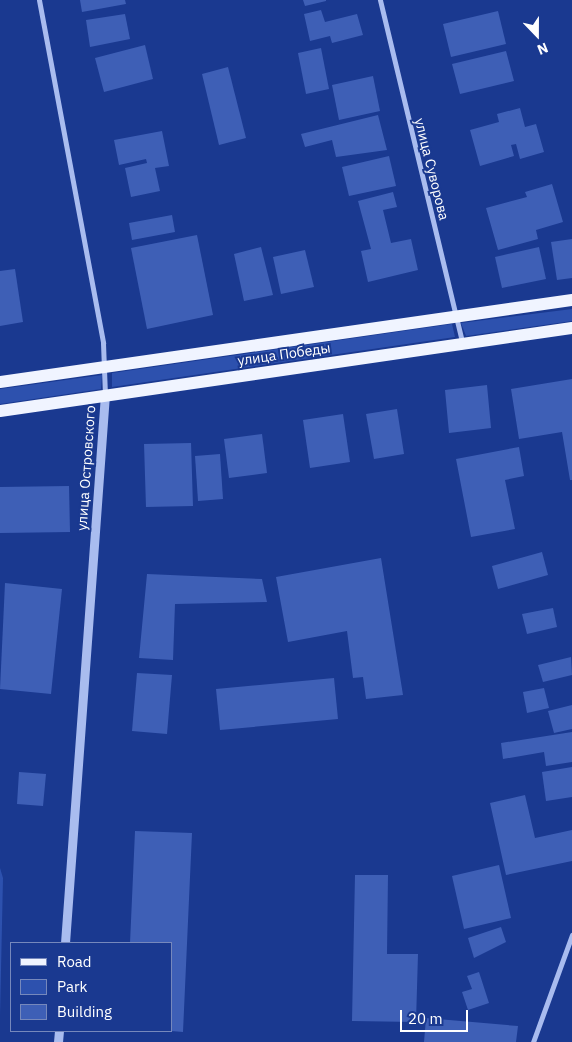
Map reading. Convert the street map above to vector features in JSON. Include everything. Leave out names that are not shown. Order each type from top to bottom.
[{"type":"main road","name":"улица Победы","points":[[0,382],[455,314],[572,300]]},
{"type":"main road","name":"улица Победы","points":[[0,411],[572,328]]},
{"type":"street","name":"улица Островского","points":[[39,0],[106,366],[65,942]]},
{"type":"street","name":"улица Суворова","points":[[380,0],[462,343]]},
{"type":"street","points":[[533,1042],[572,935]]},
{"type":"green space","points":[[572,309],[572,321],[466,336],[461,323]]},
{"type":"green space","points":[[452,324],[455,337],[112,387],[112,373]]},
{"type":"green space","points":[[102,375],[101,389],[0,404],[0,389]]},
{"type":"green space","points":[[0,868],[3,878],[0,1016]]},
{"type":"building","points":[[80,0],[125,0],[126,4],[82,12]]},
{"type":"building","points":[[303,0],[326,0],[326,1],[305,6]]},
{"type":"building","points":[[321,10],[325,22],[357,14],[363,35],[332,43],[330,36],[310,41],[304,14]]},
{"type":"building","points":[[498,11],[506,44],[451,57],[443,24]]},
{"type":"building","points":[[125,14],[130,39],[90,47],[86,20]]},
{"type":"building","points":[[145,45],[153,79],[104,92],[95,58]]},
{"type":"building","points":[[321,48],[329,89],[306,94],[298,53]]},
{"type":"building","points":[[506,51],[514,81],[460,94],[452,64]]},
{"type":"building","points":[[228,67],[246,138],[219,145],[202,74]]},
{"type":"building","points":[[373,76],[380,111],[339,120],[332,85]]},
{"type":"building","points":[[520,108],[525,127],[536,124],[544,152],[520,159],[516,144],[511,145],[514,156],[480,166],[470,130],[499,122],[497,114]]},
{"type":"building","points":[[378,115],[387,150],[336,157],[332,140],[305,147],[301,134]]},
{"type":"building","points":[[162,131],[169,166],[155,168],[160,191],[131,197],[125,168],[147,163],[146,159],[119,165],[114,140]]},
{"type":"building","points":[[389,156],[396,186],[349,196],[342,167]]},
{"type":"building","points":[[552,184],[563,222],[536,230],[538,239],[498,250],[486,208],[527,197],[525,192]]},
{"type":"building","points":[[393,192],[397,207],[383,210],[391,243],[411,239],[418,270],[368,282],[361,251],[371,249],[358,201]]},
{"type":"building","points":[[172,215],[175,232],[132,240],[129,223]]},
{"type":"building","points":[[197,235],[213,315],[147,329],[131,248]]},
{"type":"building","points":[[572,239],[572,278],[557,280],[551,242]]},
{"type":"building","points":[[261,247],[273,295],[244,301],[234,254]]},
{"type":"building","points":[[539,247],[546,279],[502,288],[495,257]]},
{"type":"building","points":[[305,250],[314,287],[281,294],[273,257]]},
{"type":"building","points":[[15,269],[23,322],[0,326],[0,271]]},
{"type":"building","points":[[572,379],[572,480],[570,480],[562,432],[519,439],[511,389]]},
{"type":"building","points":[[487,385],[491,428],[449,433],[445,390]]},
{"type":"building","points":[[397,409],[404,454],[374,459],[366,414]]},
{"type":"building","points":[[343,414],[350,462],[310,468],[303,420]]},
{"type":"building","points":[[262,434],[267,473],[229,478],[224,439]]},
{"type":"building","points":[[191,443],[193,506],[146,507],[144,444]]},
{"type":"building","points":[[519,447],[524,476],[505,480],[515,529],[471,537],[456,459]]},
{"type":"building","points":[[220,454],[223,499],[198,501],[195,456]]},
{"type":"building","points":[[69,486],[70,532],[0,533],[0,487]]},
{"type":"building","points":[[542,552],[548,575],[498,589],[492,566]]},
{"type":"building","points":[[381,558],[403,695],[366,699],[363,677],[353,678],[347,631],[288,642],[276,577]]},
{"type":"building","points":[[147,574],[262,579],[267,602],[175,604],[173,660],[139,658]]},
{"type":"building","points":[[5,583],[62,589],[51,694],[0,689]]},
{"type":"building","points":[[553,608],[557,627],[527,634],[522,614]]},
{"type":"building","points":[[571,657],[572,675],[543,682],[538,665]]},
{"type":"building","points":[[137,673],[172,675],[167,734],[132,731]]},
{"type":"building","points":[[334,678],[338,719],[220,730],[216,689]]},
{"type":"building","points":[[544,688],[549,708],[527,713],[523,692]]},
{"type":"building","points":[[572,705],[572,729],[554,733],[548,711]]},
{"type":"building","points":[[572,732],[572,762],[546,766],[544,752],[503,759],[501,743]]},
{"type":"building","points":[[572,767],[572,797],[546,801],[542,772]]},
{"type":"building","points":[[19,772],[46,774],[43,806],[17,804]]},
{"type":"building","points":[[525,795],[535,838],[572,830],[572,861],[506,875],[490,803]]},
{"type":"building","points":[[135,831],[192,833],[183,1032],[172,1031],[172,942],[130,942]]},
{"type":"building","points":[[499,865],[511,918],[464,929],[452,876]]},
{"type":"building","points":[[355,875],[388,875],[387,954],[418,954],[416,1022],[352,1021]]},
{"type":"building","points":[[501,927],[506,942],[474,958],[468,938]]},
{"type":"building","points":[[479,972],[489,1003],[468,1010],[462,992],[472,989],[467,976]]},
{"type":"building","points":[[426,1018],[518,1026],[516,1042],[424,1042]]}]
